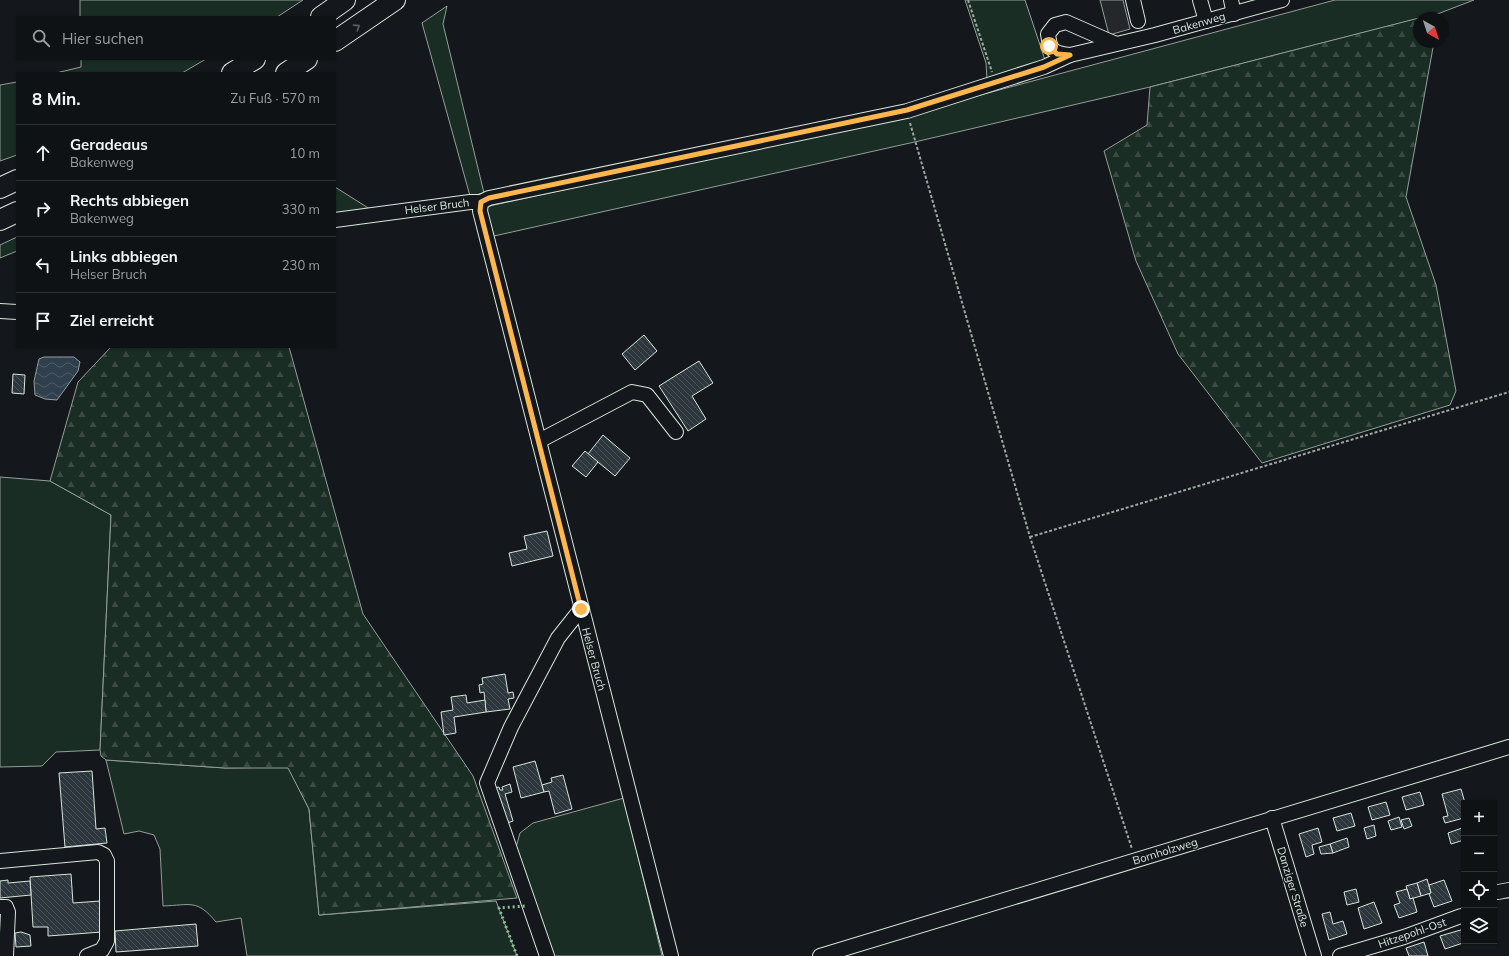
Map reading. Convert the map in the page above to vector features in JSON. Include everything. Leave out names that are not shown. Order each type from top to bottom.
[{"type":"highway","points":[[322,16],[345,0]]},
{"type":"highway","points":[[336,40],[395,0]]},
{"type":"highway","points":[[234,72],[253,60]]},
{"type":"highway","points":[[288,72],[306,60]]},
{"type":"highway","points":[[0,188],[16,180]]},
{"type":"highway","points":[[0,220],[16,212]]},
{"type":"street","points":[[1132,0],[1138,21]]},
{"type":"street","points":[[1200,0],[1206,21]]},
{"type":"street","name":"Bakenweg","points":[[481,202],[504,195],[907,110],[1044,67],[1070,55],[1206,21],[1232,7],[1282,0]]},
{"type":"street","points":[[1070,55],[1057,54],[1049,46],[1048,34],[1055,24],[1066,22],[1116,44]]},
{"type":"street","name":"Helser Bruch","points":[[336,220],[470,202],[481,202],[480,211],[671,956]]},
{"type":"street","points":[[0,311],[16,312]]},
{"type":"street","points":[[538,441],[632,392],[647,395],[676,432]]},
{"type":"street","points":[[547,956],[487,782],[511,727],[558,638],[581,609]]},
{"type":"street","name":"Bornholzweg","points":[[820,956],[1509,747]]},
{"type":"street","name":"Danziger Straße","points":[[1272,818],[1314,956]]},
{"type":"street","points":[[0,861],[98,852],[104,855],[107,861],[107,941],[102,950],[87,956]]},
{"type":"street","points":[[0,907],[6,907],[8,912],[6,956]]},
{"type":"street","name":"Hitzepohl-Ost","points":[[1340,956],[1404,937],[1461,916]]},
{"type":"path","points":[[968,0],[996,82]]},
{"type":"path","points":[[907,110],[1030,537],[1136,860]]},
{"type":"path","points":[[1030,537],[1509,392]]},
{"type":"green space","points":[[80,0],[303,0],[279,16],[80,16]]},
{"type":"green space","points":[[965,0],[1025,0],[1045,60],[987,80],[986,63]]},
{"type":"green space","points":[[1335,0],[1474,0],[1443,12],[1413,12],[1413,20],[1150,87],[919,141],[494,236],[485,207],[902,116]]},
{"type":"green space","points":[[447,6],[443,24],[484,193],[470,196],[422,23]]},
{"type":"green space","points":[[1413,20],[1413,48],[1433,48],[1406,197],[1436,285],[1456,391],[1450,405],[1262,463],[1178,354],[1136,261],[1104,151],[1147,125],[1150,87]]},
{"type":"green space","points":[[81,60],[204,60],[184,72],[60,72],[81,67]]},
{"type":"green space","points":[[16,82],[16,155],[0,161],[0,85]]},
{"type":"green space","points":[[336,188],[373,211],[336,217]]},
{"type":"green space","points":[[16,237],[16,251],[0,258],[0,245]]},
{"type":"green space","points":[[110,348],[289,348],[363,614],[473,776],[517,898],[319,915],[309,809],[288,768],[225,768],[106,760],[101,756],[100,750],[111,515],[50,481],[78,382]]},
{"type":"green space","points":[[0,477],[50,481],[111,515],[100,750],[56,752],[42,766],[0,767]]},
{"type":"green space","points":[[106,760],[225,768],[288,767],[309,809],[319,915],[496,901],[517,956],[247,956],[241,918],[216,922],[204,910],[193,905],[163,906],[160,849],[154,835],[139,831],[124,834]]},
{"type":"green space","points":[[624,798],[662,956],[553,956],[515,851],[520,833],[533,823]]},
{"type":"shaded area","points":[[1100,0],[1123,0],[1130,29],[1109,35]]},
{"type":"water","points":[[44,357],[74,357],[80,362],[78,371],[57,400],[45,399],[35,395],[34,381],[39,359]]},
{"type":"building","points":[[644,335],[657,351],[635,370],[622,354]]},
{"type":"building","points":[[699,361],[713,383],[692,396],[706,419],[688,431],[659,386]]},
{"type":"building","points":[[13,374],[25,375],[24,394],[12,393]]},
{"type":"building","points":[[603,435],[630,458],[615,476],[588,454]]},
{"type":"building","points":[[585,451],[598,462],[586,477],[572,466]]},
{"type":"building","points":[[547,531],[553,556],[512,566],[509,553],[527,549],[524,536]]},
{"type":"building","points":[[505,674],[508,693],[513,692],[514,698],[508,699],[510,709],[486,712],[484,692],[480,693],[479,685],[483,684],[482,678]]},
{"type":"building","points":[[466,695],[467,703],[485,700],[486,712],[454,717],[456,733],[444,735],[441,712],[453,710],[451,697]]},
{"type":"building","points":[[535,761],[544,792],[521,798],[513,767]]},
{"type":"building","points":[[92,771],[96,829],[105,828],[107,843],[65,847],[59,773]]},
{"type":"building","points":[[563,775],[572,809],[555,814],[549,791],[544,792],[542,785],[552,782],[551,778]]},
{"type":"building","points":[[510,784],[512,792],[505,794],[513,821],[505,824],[495,788],[499,787],[500,790],[503,790],[502,787]]},
{"type":"building","points":[[1461,789],[1464,800],[1461,800],[1461,819],[1445,823],[1443,817],[1448,816],[1442,794]]},
{"type":"building","points":[[1420,792],[1424,805],[1406,810],[1402,797]]},
{"type":"building","points":[[1386,802],[1390,815],[1372,820],[1368,807]]},
{"type":"building","points":[[1351,813],[1355,826],[1337,831],[1333,818]]},
{"type":"building","points":[[1399,817],[1402,827],[1391,830],[1388,821]]},
{"type":"building","points":[[1409,818],[1412,826],[1404,829],[1401,820]]},
{"type":"building","points":[[1374,825],[1376,836],[1367,839],[1364,828]]},
{"type":"building","points":[[1318,828],[1322,842],[1312,845],[1314,854],[1306,857],[1299,834]]},
{"type":"building","points":[[1461,828],[1461,841],[1451,844],[1448,833]]},
{"type":"building","points":[[1347,838],[1349,847],[1333,853],[1330,844]]},
{"type":"building","points":[[1330,844],[1333,853],[1321,854],[1319,847]]},
{"type":"building","points":[[71,874],[73,903],[100,901],[102,932],[48,936],[48,927],[33,927],[30,877]]},
{"type":"building","points":[[1427,879],[1431,893],[1421,896],[1417,883]]},
{"type":"building","points":[[8,880],[8,883],[30,881],[31,895],[0,898],[0,881]]},
{"type":"building","points":[[1444,880],[1452,901],[1434,907],[1429,894],[1431,893],[1429,885]]},
{"type":"building","points":[[1417,883],[1421,896],[1410,899],[1406,886]]},
{"type":"building","points":[[1356,889],[1359,902],[1347,905],[1344,892]]},
{"type":"building","points":[[1407,889],[1410,899],[1413,898],[1417,912],[1399,918],[1394,905],[1400,903],[1396,892]]},
{"type":"building","points":[[1374,902],[1382,923],[1364,929],[1358,908]]},
{"type":"building","points":[[1330,912],[1333,924],[1343,921],[1347,934],[1329,940],[1322,914]]},
{"type":"building","points":[[196,924],[198,946],[116,952],[115,931]]},
{"type":"building","points":[[1461,930],[1461,944],[1445,949],[1440,936]]},
{"type":"building","points":[[21,932],[30,935],[31,946],[16,947],[15,933]]},
{"type":"building","points":[[1424,942],[1428,956],[1409,956],[1406,948]]},
{"type":"hedge","points":[[517,956],[499,908],[525,906]]},
{"type":"route","points":[[581,609],[480,211],[481,202],[489,198],[907,110],[1044,67],[1070,55],[1057,54],[1049,46]]}]
